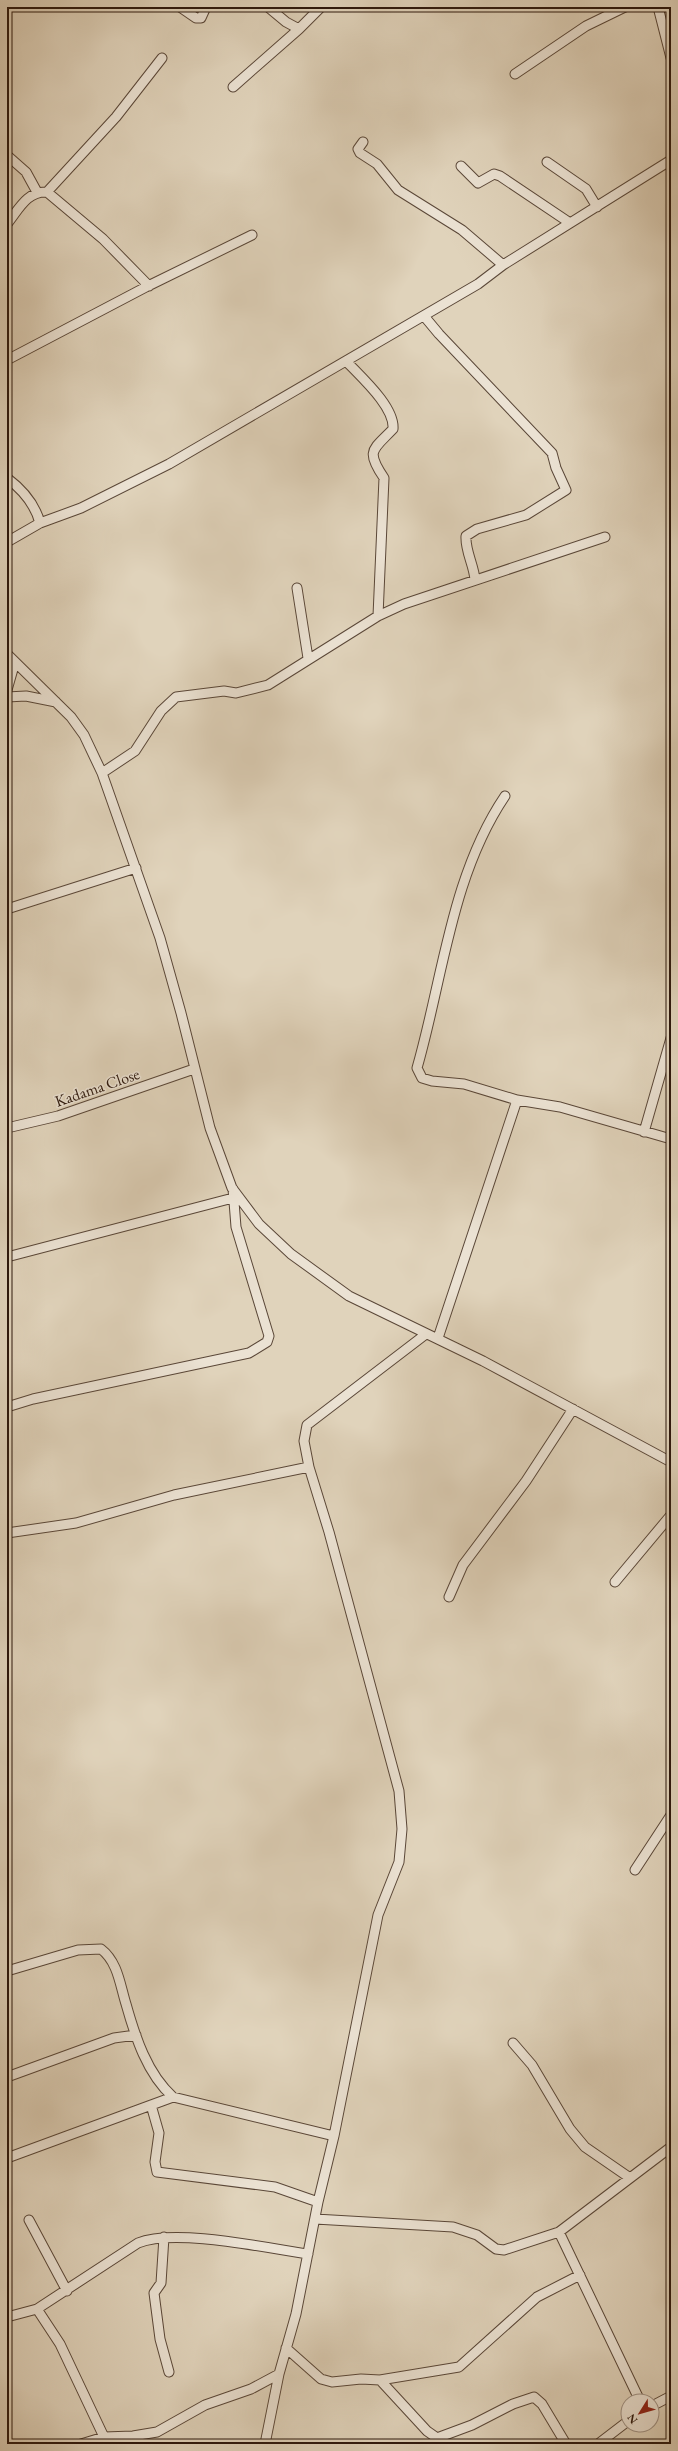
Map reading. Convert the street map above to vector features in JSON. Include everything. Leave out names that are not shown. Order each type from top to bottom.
[{"type":"street","points":[[180,7],[196,18],[201,18],[206,7]]},
{"type":"street","points":[[268,7],[286,22],[300,29]]},
{"type":"street","points":[[233,87],[300,29],[321,7]]},
{"type":"street","points":[[515,74],[586,26],[625,7]]},
{"type":"street","points":[[658,7],[671,58]]},
{"type":"street","points":[[47,192],[116,117],[162,58]]},
{"type":"street","points":[[363,142],[358,149],[360,153],[377,164],[398,190],[462,230],[503,265]]},
{"type":"street","points":[[8,157],[26,172],[37,192]]},
{"type":"street","points":[[7,542],[40,523],[81,508],[169,464],[478,284],[503,265],[671,160]]},
{"type":"street","points":[[547,162],[586,189],[596,207]]},
{"type":"street","points":[[461,166],[478,183],[494,174],[500,176],[570,223]]},
{"type":"street","points":[[7,224],[30,195],[37,192],[47,192],[103,239],[149,286]]},
{"type":"street","points":[[7,360],[149,286],[252,235]]},
{"type":"street","points":[[424,316],[552,453],[556,468],[566,490],[526,515],[477,529],[466,536],[465,546],[474,570],[475,580]]},
{"type":"street","points":[[346,361],[376,393],[394,421],[393,429],[374,447],[373,452],[375,465],[384,478],[378,616]]},
{"type":"street","points":[[7,478],[26,495],[36,509],[40,523]]},
{"type":"street","points":[[102,773],[135,751],[161,711],[176,697],[217,692],[236,692],[268,684],[378,616],[404,604],[605,537]]},
{"type":"street","points":[[297,588],[308,658]]},
{"type":"street","points":[[7,654],[58,702],[84,735],[102,773],[136,868],[182,1013],[194,1069],[210,1128],[232,1188],[236,1227],[269,1336],[267,1342],[249,1353],[33,1399],[7,1407]]},
{"type":"street","points":[[7,690],[15,662]]},
{"type":"street","points":[[7,697],[26,696],[58,702]]},
{"type":"street","points":[[505,796],[490,818],[476,849],[461,896],[417,1068],[422,1078],[432,1081],[464,1084],[517,1100],[560,1107],[671,1139]]},
{"type":"street","points":[[7,909],[136,868]]},
{"type":"street","points":[[644,1132],[671,1038]]},
{"type":"street","name":"Kadama Close","points":[[7,1128],[58,1116],[194,1069]]},
{"type":"street","points":[[438,1338],[517,1100]]},
{"type":"street","points":[[232,1188],[259,1224],[292,1254],[349,1296],[426,1334],[438,1338],[671,1462]]},
{"type":"street","points":[[7,1257],[233,1198]]},
{"type":"street","points":[[265,2444],[279,2374],[308,2254],[318,2202],[334,2136],[378,1915],[399,1862],[402,1829],[399,1792],[329,1532],[308,1467],[304,1441],[307,1425],[426,1334]]},
{"type":"street","points":[[449,1596],[463,1565],[526,1481],[573,1409]]},
{"type":"street","points":[[7,1533],[76,1523],[174,1495],[308,1467]]},
{"type":"street","points":[[615,1582],[671,1515]]},
{"type":"street","points":[[635,1870],[671,1815]]},
{"type":"street","points":[[7,1971],[78,1950],[101,1949],[116,1968],[136,2035],[157,2080],[173,2096],[213,2108],[334,2136]]},
{"type":"street","points":[[7,2077],[114,2038],[136,2035]]},
{"type":"street","points":[[514,2043],[532,2065],[575,2135],[585,2147],[630,2178]]},
{"type":"street","points":[[7,2158],[173,2096]]},
{"type":"street","points":[[151,2105],[159,2134],[155,2162],[156,2172],[275,2187],[318,2202]]},
{"type":"street","points":[[315,2219],[453,2227],[477,2235],[500,2250],[559,2232],[671,2147]]},
{"type":"street","points":[[29,2220],[67,2291]]},
{"type":"street","points":[[559,2232],[636,2393]]},
{"type":"street","points":[[7,2317],[37,2309],[67,2291],[138,2243],[151,2238],[164,2237],[211,2241],[308,2254]]},
{"type":"street","points":[[164,2237],[161,2283],[154,2293],[160,2339],[169,2372]]},
{"type":"street","points":[[286,2348],[321,2379],[332,2382],[361,2379],[380,2380],[459,2367],[537,2297],[580,2275]]},
{"type":"street","points":[[37,2309],[60,2344],[104,2437]]},
{"type":"street","points":[[81,2444],[104,2437],[134,2440],[167,2428],[205,2405],[251,2389],[279,2374]]},
{"type":"street","points":[[380,2380],[426,2431],[437,2438],[472,2425],[513,2404],[534,2397],[542,2404],[566,2444]]},
{"type":"street","points":[[660,2402],[671,2396]]},
{"type":"street","points":[[598,2444],[620,2427]]}]
